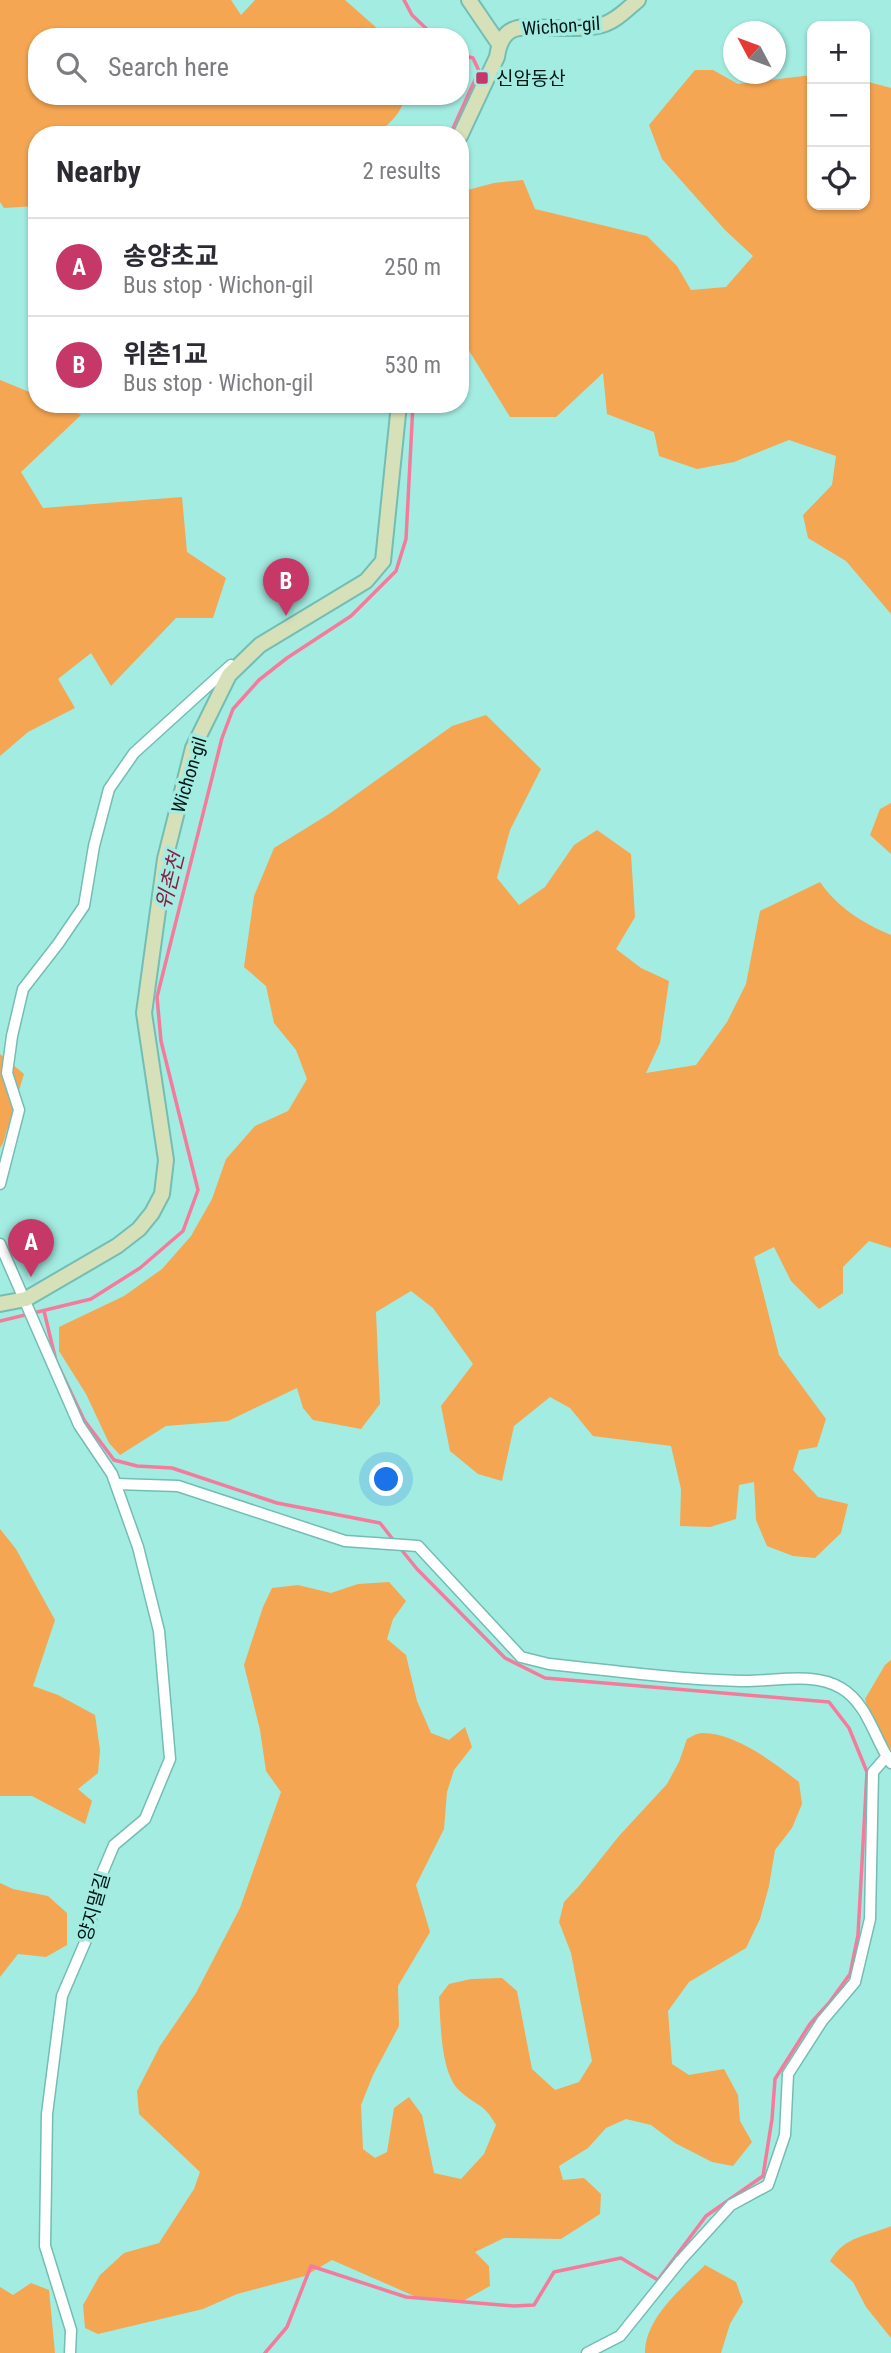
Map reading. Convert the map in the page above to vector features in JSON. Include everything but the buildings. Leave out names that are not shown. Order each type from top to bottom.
[{"type":"street","points":[[469,0],[499,44]]},
{"type":"street","name":"Wichon-gil","points":[[465,126],[497,57],[499,44],[509,30],[525,25],[551,28],[602,25],[617,18],[638,0]]},
{"type":"street","name":"Wichon-gil","points":[[0,1304],[27,1303],[117,1246],[139,1229],[162,1194],[166,1160],[144,1013],[165,859],[193,748],[229,675],[249,655],[260,645],[366,581],[383,561],[398,413]]},
{"type":"street","points":[[0,1184],[19,1110],[8,1073],[12,1036],[23,989],[84,906],[94,846],[109,789],[134,753],[236,660],[249,655]]},
{"type":"street","name":"양지말길","points":[[0,1244],[79,1425],[112,1474],[138,1547],[159,1631],[170,1759],[145,1819],[114,1845],[95,1890],[89,1933],[62,1996],[47,2114],[45,2246],[71,2330],[70,2353]]},
{"type":"street","points":[[116,1483],[178,1486],[345,1541],[418,1546],[522,1657],[549,1664],[742,1681],[819,1679],[832,1683],[854,1698],[861,1707],[889,1760],[873,1772],[870,1919],[855,1982],[822,2021],[788,2074],[785,2135],[768,2185],[731,2205],[681,2260],[620,2336],[587,2353]]},
{"type":"shaded area","points":[[0,0],[231,0],[241,15],[255,0],[345,0],[377,28],[28,28],[28,105],[402,105],[386,126],[28,126],[28,207],[4,208],[0,202]]},
{"type":"shaded area","points":[[695,70],[713,70],[723,76],[723,84],[786,84],[786,78],[807,76],[807,210],[870,210],[870,82],[891,88],[891,614],[846,561],[808,538],[803,515],[832,485],[836,456],[789,440],[734,462],[697,469],[659,456],[654,432],[607,414],[603,373],[556,417],[510,417],[469,351],[469,190],[494,183],[523,180],[535,209],[647,236],[677,266],[691,290],[726,287],[753,256],[725,230],[662,159],[649,125]]},
{"type":"shaded area","points":[[0,380],[28,391],[28,413],[81,415],[21,472],[43,508],[182,497],[187,552],[226,578],[213,618],[176,618],[111,686],[91,653],[58,679],[75,708],[28,732],[0,756]]},
{"type":"shaded area","points":[[486,715],[541,769],[510,830],[497,878],[519,905],[545,887],[574,845],[597,830],[631,854],[635,917],[616,949],[641,968],[669,981],[660,1043],[646,1073],[696,1065],[727,1022],[746,984],[760,911],[820,882],[834,899],[852,914],[891,935],[891,1248],[869,1241],[843,1267],[843,1293],[819,1309],[791,1281],[774,1247],[754,1257],[779,1355],[826,1419],[817,1447],[799,1450],[793,1470],[818,1497],[848,1504],[841,1533],[815,1558],[793,1556],[767,1546],[756,1520],[754,1482],[739,1485],[736,1519],[710,1527],[680,1526],[681,1489],[671,1446],[593,1436],[570,1408],[550,1397],[514,1426],[502,1481],[478,1474],[450,1451],[441,1406],[473,1364],[433,1308],[411,1291],[376,1312],[380,1404],[361,1429],[313,1420],[303,1408],[297,1388],[228,1421],[166,1426],[120,1455],[109,1443],[86,1394],[59,1351],[59,1327],[124,1296],[162,1269],[191,1236],[212,1199],[226,1159],[255,1126],[288,1111],[307,1079],[296,1050],[274,1023],[266,986],[244,967],[254,896],[274,848],[329,814],[452,726]]},
{"type":"shaded area","points":[[891,803],[891,854],[870,835],[880,809]]},
{"type":"shaded area","points":[[0,1054],[24,1074],[0,1148]]},
{"type":"shaded area","points":[[0,1529],[16,1549],[55,1620],[33,1686],[58,1695],[95,1715],[100,1750],[98,1773],[78,1789],[92,1801],[85,1824],[32,1796],[0,1796]]},
{"type":"shaded area","points":[[389,1582],[406,1601],[393,1619],[387,1639],[406,1655],[417,1701],[431,1733],[449,1740],[465,1727],[472,1747],[454,1770],[447,1792],[444,1829],[416,1885],[430,1932],[398,1986],[399,2026],[373,2075],[361,2105],[363,2149],[375,2158],[387,2152],[394,2108],[409,2097],[422,2115],[434,2173],[461,2179],[484,2154],[496,2125],[484,2109],[454,2084],[445,2061],[439,1997],[449,1984],[471,1979],[502,1978],[517,1991],[532,2069],[555,2090],[579,2082],[592,2061],[571,1953],[559,1922],[564,1902],[667,1784],[687,1739],[702,1733],[715,1734],[741,1743],[778,1766],[799,1782],[802,1804],[792,1828],[775,1850],[760,1919],[746,1948],[689,1982],[668,2011],[672,2064],[689,2075],[724,2069],[738,2095],[740,2121],[752,2142],[733,2166],[712,2162],[675,2143],[651,2125],[626,2119],[606,2128],[588,2148],[559,2166],[563,2180],[584,2178],[601,2194],[600,2214],[561,2239],[504,2238],[475,2252],[489,2266],[490,2286],[463,2301],[421,2299],[332,2260],[305,2276],[237,2294],[203,2309],[98,2334],[85,2328],[83,2305],[100,2275],[124,2253],[159,2243],[194,2189],[200,2172],[139,2114],[137,2091],[160,2046],[196,1993],[240,1908],[281,1792],[266,1771],[260,1730],[244,1665],[263,1607],[272,1588],[298,1585],[331,1593],[358,1584]]},
{"type":"shaded area","points":[[891,1660],[891,1755],[878,1740],[865,1699],[885,1665]]},
{"type":"shaded area","points":[[0,1883],[13,1889],[48,1896],[67,1913],[67,1945],[46,1957],[18,1954],[0,1977]]},
{"type":"shaded area","points":[[891,2226],[891,2338],[866,2307],[853,2282],[830,2261],[836,2252],[850,2241]]},
{"type":"shaded area","points":[[705,2265],[736,2282],[743,2302],[730,2324],[721,2353],[645,2353],[651,2328],[666,2304]]},
{"type":"shaded area","points":[[31,2283],[49,2290],[55,2353],[0,2353],[0,2287],[13,2295]]},
{"type":"waterway","name":"위촌천","points":[[404,0],[412,15],[426,28]]},
{"type":"waterway","name":"위촌천","points":[[469,57],[473,58],[479,71],[469,93]]},
{"type":"waterway","name":"위촌천","points":[[454,126],[464,105]]},
{"type":"waterway","name":"위촌천","points":[[0,1321],[91,1299],[140,1268],[183,1231],[198,1190],[161,1041],[157,997],[222,738],[233,709],[259,680],[351,616],[396,571],[406,539],[413,413]]},
{"type":"waterway","points":[[44,1311],[56,1361],[84,1420],[114,1460],[137,1466],[172,1468],[277,1503],[380,1523],[395,1542]]},
{"type":"waterway","points":[[265,2353],[287,2327],[311,2266],[406,2297],[514,2306],[534,2305],[554,2272],[621,2258],[658,2280],[706,2216],[763,2176],[775,2079],[810,2024],[850,1974],[858,1935],[867,1772],[849,1728],[829,1702],[545,1678],[505,1658],[417,1569],[400,1548]]},
{"type":"place","name":"신암동산","points":[[482,78]]},
{"type":"place","name":"위촌1교","points":[[286,616]]},
{"type":"place","name":"송양초교","points":[[31,1277]]}]
